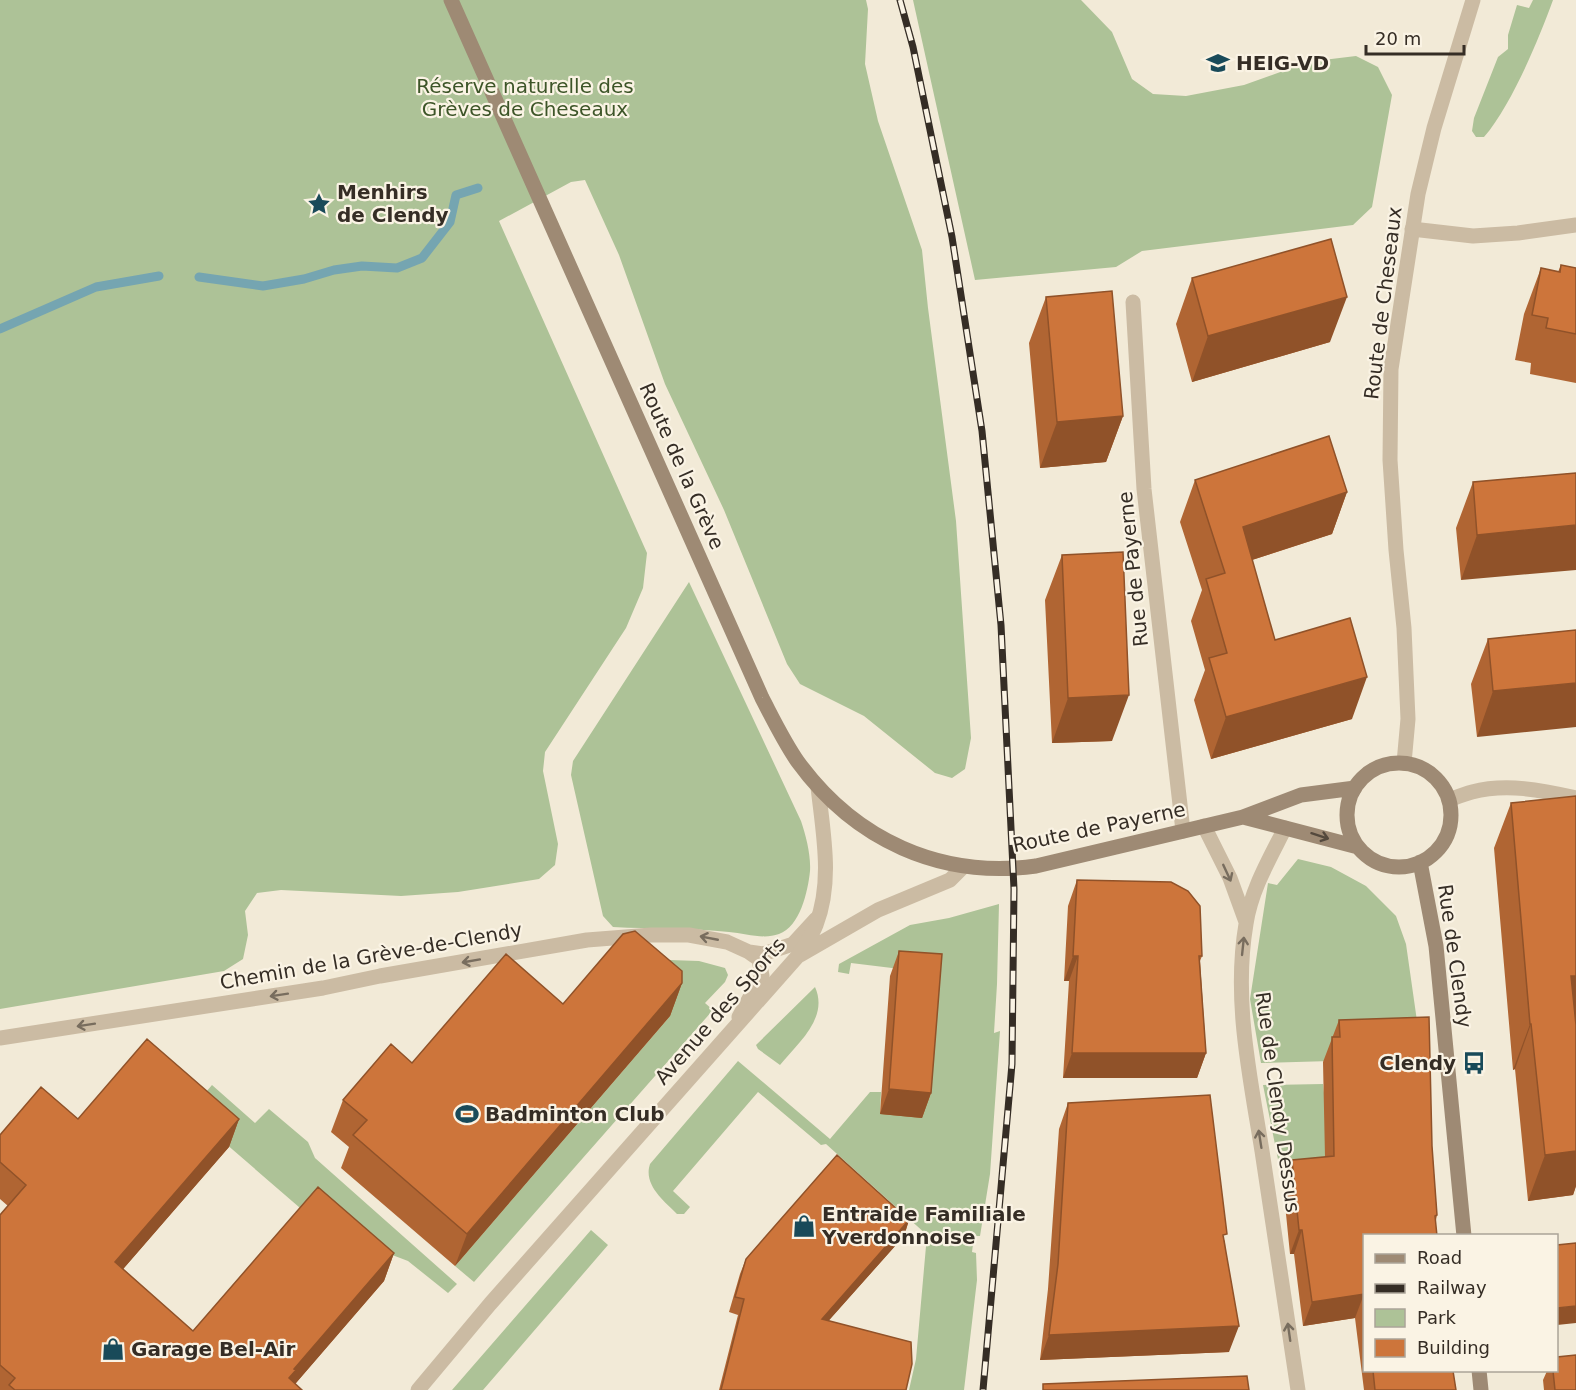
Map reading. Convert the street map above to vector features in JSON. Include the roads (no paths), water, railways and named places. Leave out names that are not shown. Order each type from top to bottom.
[{"type":"main road","name":"Route de la Grève","points":[[452,0],[762,698],[797,761],[819,787],[863,826],[889,842],[919,856],[963,867]]},
{"type":"main road","points":[[1404,763],[1418,766],[1432,774],[1442,786],[1449,800],[1451,815],[1449,829],[1443,843],[1433,854],[1420,862],[1404,867],[1386,865],[1371,858],[1358,847],[1351,833],[1348,818],[1349,802],[1354,788],[1367,774],[1384,765],[1404,763]]},
{"type":"main road","name":"Route de Payerne","points":[[963,867],[1012,869],[1036,866],[1243,817],[1301,795],[1354,788]]},
{"type":"main road","name":"Route de Payerne","points":[[1243,817],[1358,847]]},
{"type":"main road","name":"Rue de Clendy","points":[[1420,862],[1436,946],[1464,1234]]},
{"type":"main road","points":[[1479,1372],[1481,1390]]},
{"type":"street","name":"Route de Cheseaux","points":[[1404,763],[1408,707],[1404,628],[1395,539],[1389,419],[1391,369],[1412,229],[1434,128],[1473,0]]},
{"type":"street","points":[[1412,229],[1473,236],[1576,225]]},
{"type":"street","name":"Rue de Payerne","points":[[1133,302],[1144,489],[1183,831]]},
{"type":"street","name":"Avenue des Sports","points":[[418,1390],[490,1304],[797,957],[816,927],[824,891],[826,869],[819,787]]},
{"type":"street","points":[[1449,800],[1470,792],[1516,788],[1552,792],[1576,798]]},
{"type":"street","points":[[1204,826],[1230,878],[1246,922]]},
{"type":"street","name":"Rue de Clendy Dessus","points":[[1286,828],[1261,876],[1246,922],[1240,980],[1241,1006],[1298,1390]]},
{"type":"street","points":[[797,957],[878,910],[950,880],[963,867]]},
{"type":"street","name":"Chemin de la Grève-de-Clendy","points":[[0,1038],[323,988],[587,940],[651,935],[690,935],[727,942],[763,954],[793,944],[818,917]]},
{"type":"street","points":[[728,1037],[762,976],[759,959],[749,951]]},
{"type":"waterway","points":[[199,277],[263,286],[362,266],[397,268],[422,258],[450,222],[456,195],[478,188]]},
{"type":"waterway","points":[[0,329],[96,287],[159,276]]},
{"type":"railway","points":[[900,0],[913,47],[952,237],[982,431],[1001,625],[1014,889],[1012,1064],[983,1390]]},
{"type":"place","name":"HEIG-VD","points":[[1218,63]]},
{"type":"place","name":"Menhirs de Clendy","points":[[319,204]]},
{"type":"place","name":"Clendy","points":[[1474,1063]]},
{"type":"place","name":"Badminton Club","points":[[467,1114]]},
{"type":"place","name":"Entraide Familiale Yverdonnoise","points":[[804,1226]]},
{"type":"place","name":"Garage Bel-Air","points":[[113,1349]]},
{"type":"park label","name":"Réserve naturelle des Grèves de Cheseaux","points":[[525,98]]}]
